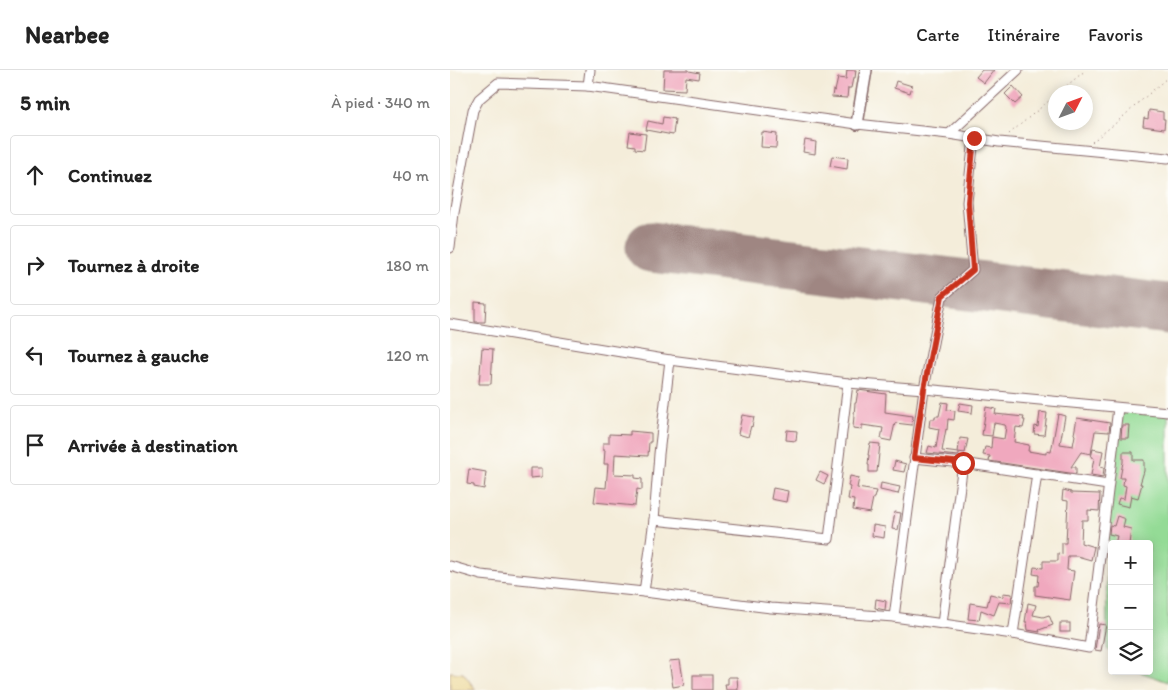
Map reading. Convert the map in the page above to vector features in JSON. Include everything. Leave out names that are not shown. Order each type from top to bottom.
[{"type":"main road","points":[[857,124],[866,70]]},
{"type":"street","points":[[588,86],[590,70]]},
{"type":"street","points":[[949,134],[1018,70]]},
{"type":"street","points":[[450,248],[454,214],[473,110],[479,99],[498,83],[588,86],[999,142],[1168,158]]},
{"type":"street","points":[[894,618],[924,389],[942,296],[973,270],[968,202],[974,138]]},
{"type":"street","points":[[450,324],[670,360],[848,383],[1168,412]]},
{"type":"street","points":[[644,592],[654,520],[659,454],[670,360]]},
{"type":"street","points":[[654,520],[829,539],[848,383]]},
{"type":"street","points":[[450,566],[481,574],[771,608],[894,618],[942,624],[1013,634],[1089,648],[1118,408]]},
{"type":"street","points":[[914,458],[963,463],[1108,485]]},
{"type":"street","points":[[942,624],[963,463]]},
{"type":"street","points":[[1013,634],[1037,474]]},
{"type":"path","points":[[1067,85],[1086,70]]},
{"type":"path","points":[[1082,150],[1118,122],[1168,77]]},
{"type":"path","points":[[999,142],[1048,102]]},
{"type":"green space","points":[[1120,410],[1168,412],[1168,682],[1148,675],[1153,675],[1153,540],[1108,540],[1107,649],[1106,525]]},
{"type":"sand","points":[[450,672],[463,673],[476,690],[450,690]]},
{"type":"building","points":[[664,70],[689,70],[700,73],[699,79],[686,77],[685,90],[663,89]]},
{"type":"building","points":[[847,70],[856,70],[851,88],[848,88],[847,98],[832,97],[838,78],[846,79]]},
{"type":"building","points":[[982,70],[994,70],[984,83],[976,77]]},
{"type":"building","points":[[896,81],[912,86],[910,93],[894,88]]},
{"type":"building","points":[[1013,86],[1023,97],[1015,104],[1005,94]]},
{"type":"building","points":[[1149,110],[1163,112],[1163,119],[1165,119],[1164,129],[1143,126],[1144,118],[1148,119]]},
{"type":"building","points":[[663,117],[675,119],[673,135],[646,130],[648,121],[662,124]]},
{"type":"building","points":[[630,132],[646,134],[644,150],[635,149],[635,146],[628,145]]},
{"type":"building","points":[[762,132],[777,134],[776,148],[761,147]]},
{"type":"building","points":[[805,140],[816,142],[815,154],[803,152]]},
{"type":"building","points":[[832,156],[848,158],[847,169],[830,166]]},
{"type":"building","points":[[475,302],[486,303],[485,322],[475,322]]},
{"type":"building","points":[[482,348],[493,349],[491,384],[479,384]]},
{"type":"building","points":[[858,390],[886,394],[885,412],[913,416],[912,425],[895,423],[891,441],[881,439],[883,428],[862,425],[862,429],[853,428]]},
{"type":"building","points":[[942,402],[948,403],[947,410],[955,411],[954,420],[948,419],[942,451],[959,453],[959,456],[927,453],[929,446],[936,448],[939,429],[929,427],[930,419],[935,419],[935,416],[939,416]]},
{"type":"building","points":[[960,403],[973,405],[972,413],[958,411]]},
{"type":"building","points":[[986,407],[996,409],[995,414],[1024,417],[1023,428],[1016,427],[1014,442],[1029,445],[1028,451],[1046,454],[1046,451],[1051,452],[1058,414],[1065,416],[1060,444],[1073,446],[1077,418],[1110,423],[1109,432],[1095,431],[1091,454],[1081,452],[1071,467],[1076,467],[1076,474],[989,461],[990,456],[983,455],[985,447],[991,448],[992,437],[1004,439],[1006,427],[1005,425],[994,423],[992,436],[982,435]]},
{"type":"building","points":[[1040,412],[1047,413],[1044,435],[1034,434],[1035,426],[1038,427]]},
{"type":"building","points":[[742,415],[754,417],[748,437],[738,434]]},
{"type":"building","points":[[1122,425],[1129,425],[1128,438],[1121,438]]},
{"type":"building","points":[[787,430],[797,431],[796,441],[786,440]]},
{"type":"building","points":[[630,431],[651,433],[648,456],[615,454],[614,474],[635,475],[635,478],[642,479],[642,490],[637,489],[635,506],[594,502],[596,487],[606,488],[608,464],[604,464],[605,450],[603,450],[603,443],[609,443],[609,434],[630,435]]},
{"type":"building","points":[[960,438],[968,439],[965,453],[958,452]]},
{"type":"building","points":[[870,443],[880,444],[877,472],[869,472],[868,455]]},
{"type":"building","points":[[1093,449],[1103,451],[1100,467],[1104,468],[1103,477],[1091,475],[1094,458],[1091,457]]},
{"type":"building","points":[[1123,452],[1133,452],[1133,460],[1144,460],[1144,471],[1140,484],[1142,484],[1138,498],[1131,496],[1129,507],[1117,504],[1119,498],[1124,499],[1126,486],[1123,485],[1124,478],[1120,478]]},
{"type":"building","points":[[895,461],[906,464],[904,472],[893,470]]},
{"type":"building","points":[[530,468],[542,468],[542,477],[530,478]]},
{"type":"building","points":[[469,469],[486,472],[484,489],[467,484]]},
{"type":"building","points":[[820,472],[828,476],[824,484],[816,480]]},
{"type":"building","points":[[850,476],[859,478],[857,488],[876,491],[870,513],[853,510],[854,500],[848,499]]},
{"type":"building","points":[[881,483],[900,487],[898,494],[880,490]]},
{"type":"building","points":[[773,488],[788,491],[786,502],[771,499]]},
{"type":"building","points":[[1063,490],[1071,493],[1100,494],[1099,511],[1088,510],[1088,520],[1082,520],[1081,543],[1094,547],[1091,560],[1077,556],[1068,556],[1067,570],[1074,571],[1070,600],[1035,595],[1035,586],[1038,586],[1039,575],[1033,574],[1034,567],[1043,568],[1043,561],[1058,561],[1058,553],[1062,554],[1062,543],[1066,543],[1068,501],[1062,500]]},
{"type":"building","points":[[895,512],[901,513],[898,530],[892,529]]},
{"type":"building","points":[[1117,516],[1125,519],[1123,527],[1131,529],[1130,540],[1116,540],[1117,536],[1109,534],[1110,525],[1114,526]]},
{"type":"building","points":[[873,525],[885,527],[884,538],[872,536]]},
{"type":"building","points":[[1003,593],[1012,594],[1011,603],[999,602],[994,615],[981,610],[979,620],[968,619],[970,603],[987,606],[990,594],[1003,597]]},
{"type":"building","points":[[876,599],[886,601],[885,610],[875,608]]},
{"type":"building","points":[[1028,603],[1036,605],[1033,615],[1043,617],[1049,615],[1053,625],[1039,630],[1040,632],[1028,630],[1027,622],[1025,622]]},
{"type":"building","points":[[1060,623],[1070,623],[1070,632],[1060,632]]},
{"type":"building","points":[[1099,624],[1106,625],[1101,651],[1095,650]]},
{"type":"building","points":[[680,660],[684,685],[673,687],[669,661]]},
{"type":"building","points":[[693,675],[712,675],[712,690],[693,690]]},
{"type":"building","points":[[728,677],[737,677],[738,690],[726,690],[725,684],[728,684]]},
{"type":"runway","points":[[651,247],[1168,309]]},
{"type":"route","points":[[963,463],[914,458],[924,389],[942,296],[973,270],[968,202],[974,138]]}]
